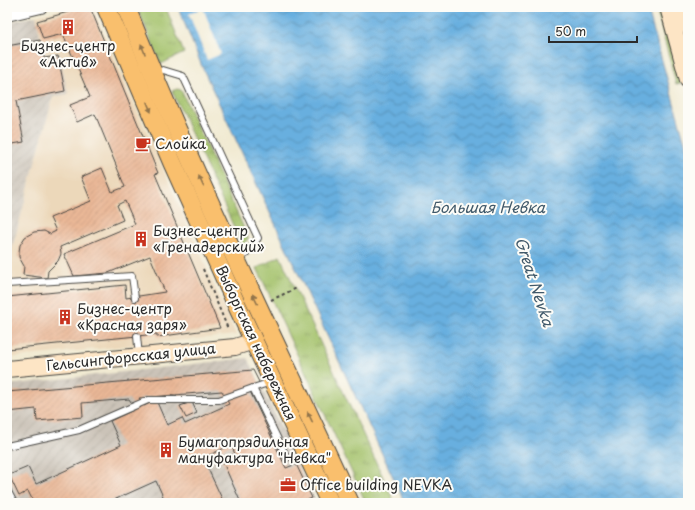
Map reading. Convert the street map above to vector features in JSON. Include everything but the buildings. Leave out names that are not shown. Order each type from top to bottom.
[{"type":"main road","name":"Выборгская набережная","points":[[106,7],[172,162],[272,381],[330,503]]},
{"type":"main road","name":"Выборгская набережная","points":[[126,7],[152,74],[236,259],[350,503]]},
{"type":"street","points":[[7,15],[42,7]]},
{"type":"street","points":[[668,7],[688,80]]},
{"type":"street","points":[[683,7],[688,26]]},
{"type":"street","name":"Гельсингфорсская улица","points":[[7,369],[235,347],[254,341]]},
{"type":"lane","points":[[152,74],[163,70],[182,76],[258,238],[246,254],[236,259]]},
{"type":"lane","points":[[7,284],[132,276],[135,298]]},
{"type":"lane","points":[[138,336],[139,356]]},
{"type":"lane","points":[[7,446],[79,430],[148,400],[219,400],[272,381]]},
{"type":"lane","points":[[253,388],[287,458]]},
{"type":"lane","points":[[7,490],[14,503]]},
{"type":"path","points":[[266,302],[297,288]]},
{"type":"shaded area","points":[[70,7],[92,7],[236,335],[7,358],[7,267],[53,97],[68,94],[44,56],[36,16]]},
{"type":"shaded area","points":[[36,16],[44,56],[59,53],[68,94],[53,97],[7,267],[7,22]]},
{"type":"shaded area","points":[[248,358],[317,503],[7,503],[7,385]]},
{"type":"green space","points":[[137,7],[160,7],[162,10],[166,8],[184,53],[161,64]]},
{"type":"green space","points":[[656,7],[661,7],[682,83],[676,84]]},
{"type":"green space","points":[[177,89],[181,90],[247,235],[248,239],[242,245],[172,91]]},
{"type":"green space","points":[[280,256],[395,503],[366,503],[257,268]]},
{"type":"water","name":"Большая Невка","points":[[178,7],[647,7],[688,153],[688,503],[405,503],[203,69]]},
{"type":"pier","points":[[203,8],[221,54],[207,60],[189,14]]},
{"type":"place","name":"Бизнес-центр «Актив»","points":[[68,27]]},
{"type":"place","name":"Слойка","points":[[143,144]]},
{"type":"place","name":"Бизнес-центр «Гренадерский»","points":[[141,239]]},
{"type":"place","name":"Бизнес-центр «Красная заря»","points":[[65,317]]},
{"type":"place","name":"Бумагопрядильная мануфактура \"Невка\"","points":[[166,450]]},
{"type":"place","name":"Office building NEVKA","points":[[288,485]]},
{"type":"water label","name":"Great Nevka","points":[[534,282]]}]
